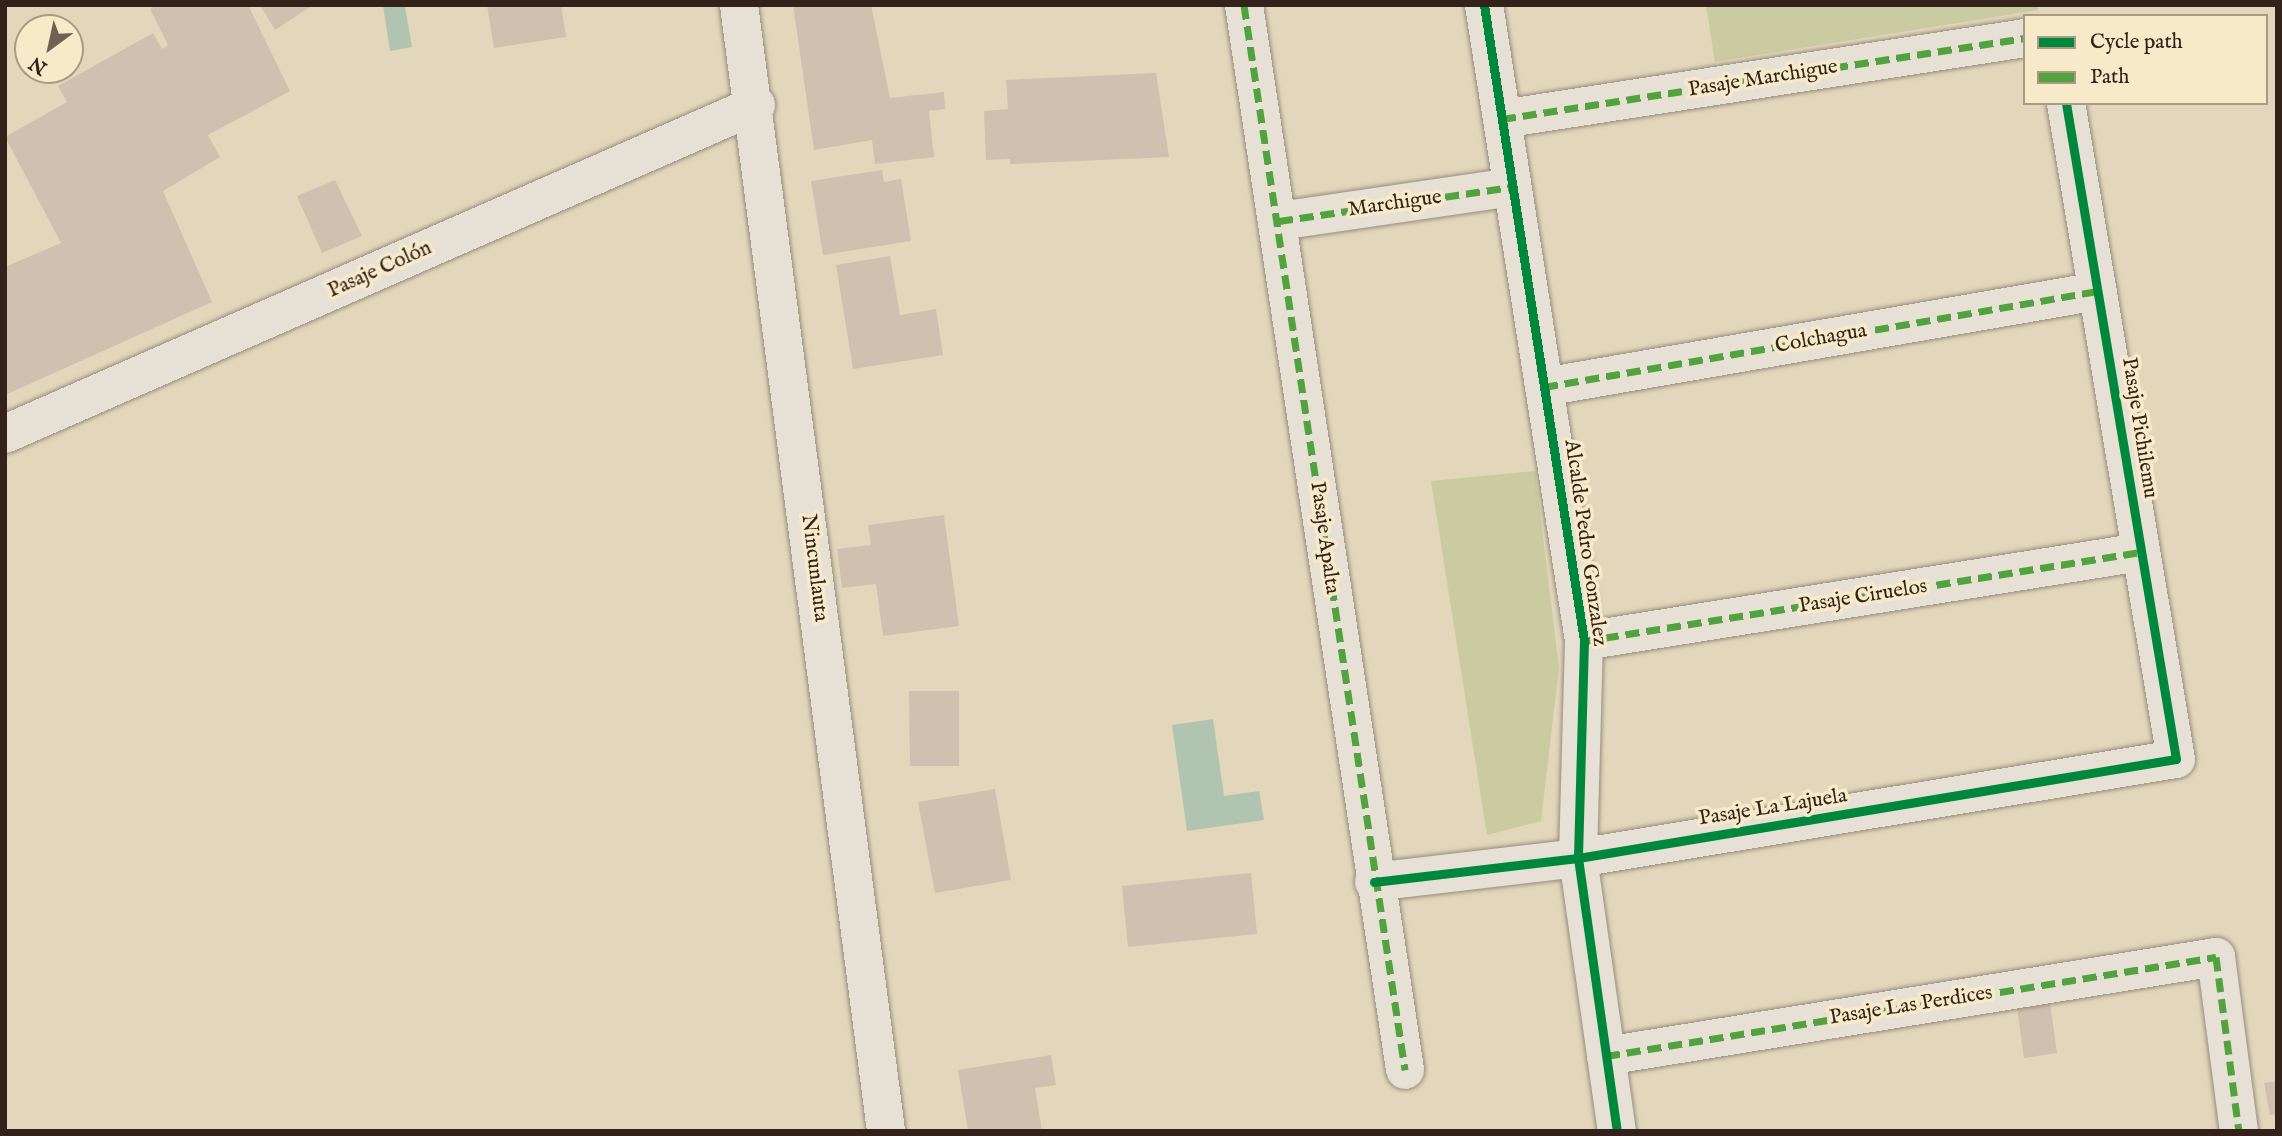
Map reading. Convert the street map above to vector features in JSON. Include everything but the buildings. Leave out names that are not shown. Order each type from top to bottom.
[{"type":"street","name":"Nincunlauta","points":[[739,5],[755,105],[886,1131]]},
{"type":"street","name":"Pasaje Apalta","points":[[1244,5],[1279,221],[1374,882],[1405,1070]]},
{"type":"street","name":"Alcalde Pedro Gonzalez","points":[[1484,5],[1584,641],[1578,858],[1617,1131]]},
{"type":"street","name":"Pasaje Marchigue","points":[[1502,119],[2023,38]]},
{"type":"street","name":"Pasaje Colón","points":[[5,435],[755,105]]},
{"type":"street","name":"Pasaje Pichilemu","points":[[2066,105],[2176,759]]},
{"type":"street","name":"Marchigue","points":[[1279,221],[1512,187]]},
{"type":"street","name":"Colchagua","points":[[1544,387],[2098,291]]},
{"type":"street","name":"Pasaje Ciruelos","points":[[1584,641],[2141,552]]},
{"type":"street","name":"Pasaje La Lajuela","points":[[1374,882],[1578,858],[2176,759]]},
{"type":"street","name":"Pasaje Las Perdices","points":[[1606,1056],[2216,957],[2239,1131]]},
{"type":"green space","points":[[1706,5],[2038,5],[2038,10],[1715,62]]},
{"type":"green space","points":[[1535,471],[1559,668],[1541,821],[1487,835],[1431,481]]},
{"type":"shaded area","points":[[383,5],[414,5],[405,7],[412,47],[390,51]]},
{"type":"shaded area","points":[[1213,719],[1224,796],[1259,791],[1264,820],[1187,831],[1172,725]]},
{"type":"marked path","points":[[1244,5],[1405,1070]]},
{"type":"marked path","points":[[1502,119],[2023,38]]},
{"type":"marked path","points":[[1279,221],[1512,187]]},
{"type":"marked path","points":[[1544,387],[2098,291]]},
{"type":"marked path","points":[[1584,641],[2141,552]]},
{"type":"marked path","points":[[1606,1056],[2216,957],[2239,1131]]},
{"type":"cycle path","points":[[1484,5],[1584,641],[1578,858],[1617,1131]]},
{"type":"cycle path","points":[[1374,882],[1578,858],[2176,759],[2066,105]]}]
